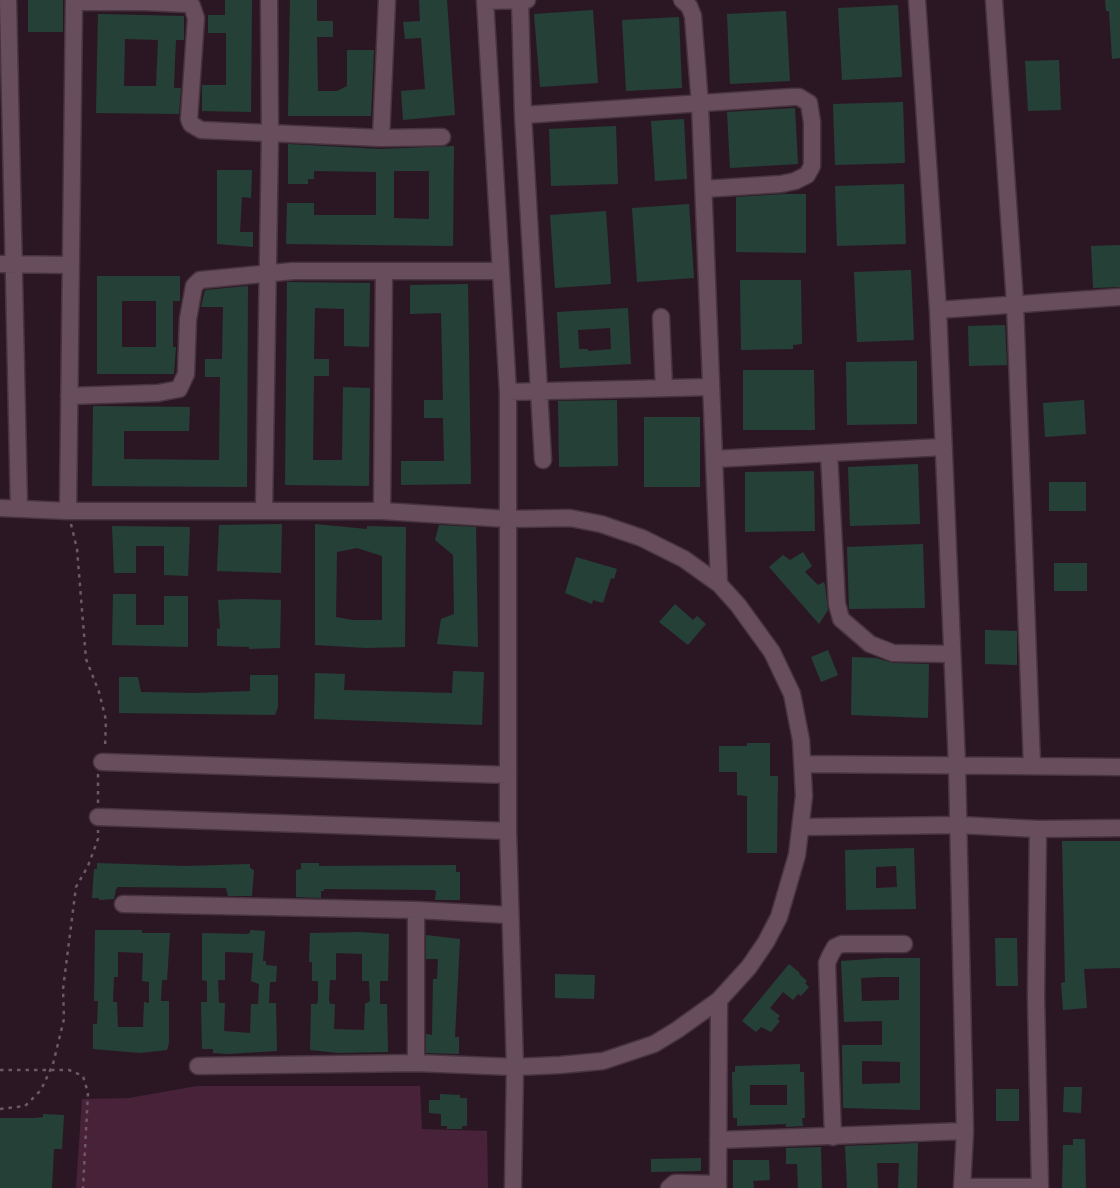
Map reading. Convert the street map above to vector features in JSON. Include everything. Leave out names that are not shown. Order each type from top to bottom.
[{"type":"street","points":[[8,0],[7,264],[19,508]]},
{"type":"street","points":[[264,509],[270,134],[269,0]]},
{"type":"street","points":[[381,138],[387,0]]},
{"type":"street","points":[[513,1188],[514,1067],[508,831],[508,392],[485,0],[527,0]]},
{"type":"street","points":[[520,0],[523,115],[543,460]]},
{"type":"street","points":[[682,0],[689,6],[693,16],[700,104],[719,584]]},
{"type":"street","points":[[917,0],[937,310],[957,765],[965,1131],[962,1188],[1040,1188],[1036,996],[1038,829]]},
{"type":"street","points":[[994,0],[1015,303],[1032,765]]},
{"type":"street","points":[[68,511],[74,1],[191,5],[196,18],[189,119],[191,124],[206,131],[381,138],[442,137]]},
{"type":"street","points":[[523,115],[799,97],[809,103],[812,166],[807,175],[802,179],[781,184],[704,189]]},
{"type":"street","points":[[7,264],[71,265]]},
{"type":"street","points":[[69,396],[173,393],[179,390],[186,374],[188,320],[196,281],[293,271],[501,271]]},
{"type":"street","points":[[382,511],[384,271]]},
{"type":"street","points":[[937,310],[1120,297]]},
{"type":"street","points":[[661,317],[664,388]]},
{"type":"street","points":[[508,392],[711,387]]},
{"type":"street","points":[[714,460],[943,447]]},
{"type":"street","points":[[829,454],[836,604],[841,619],[870,644],[893,653],[952,654]]},
{"type":"street","points":[[0,508],[68,511],[264,509],[382,511],[508,519],[570,517],[642,538],[684,559],[719,584],[757,630],[783,673],[797,714],[803,764],[801,827],[797,855],[779,917],[749,967],[719,1000],[666,1037],[603,1061],[514,1067],[416,1063],[198,1066]]},
{"type":"street","points":[[102,762],[508,775]]},
{"type":"street","points":[[803,764],[1120,767]]},
{"type":"street","points":[[98,817],[508,831]]},
{"type":"street","points":[[801,827],[959,825],[1038,829],[1120,828]]},
{"type":"street","points":[[123,904],[416,910],[509,915]]},
{"type":"street","points":[[416,910],[416,1063]]},
{"type":"street","points":[[833,1137],[827,964],[835,947],[842,944],[904,944]]},
{"type":"street","points":[[669,1188],[675,1183],[718,1186],[719,1000]]},
{"type":"street","points":[[718,1140],[965,1131]]},
{"type":"path","points":[[0,1109],[25,1106],[41,1090],[50,1070],[64,1019],[63,989],[76,887],[88,866],[98,839],[98,773],[105,754],[106,720],[86,659],[77,549],[68,511]]},
{"type":"path","points":[[0,1070],[69,1070],[83,1076],[89,1093],[83,1188]]},
{"type":"shaded area","points":[[197,1086],[420,1086],[422,1129],[487,1131],[488,1188],[76,1188],[82,1099],[129,1098]]},
{"type":"building","points":[[28,0],[63,0],[63,32],[28,32]]},
{"type":"building","points":[[225,0],[252,0],[251,112],[202,111],[202,85],[226,85],[226,33],[208,33],[208,15],[225,15]]},
{"type":"building","points":[[290,0],[317,0],[317,21],[333,21],[333,37],[317,37],[318,91],[337,91],[347,86],[347,50],[374,50],[371,116],[288,116]]},
{"type":"building","points":[[419,0],[447,0],[455,115],[403,120],[401,91],[425,89],[421,38],[405,39],[403,22],[420,21]]},
{"type":"building","points":[[1105,0],[1120,0],[1120,58],[1112,59],[1109,11],[1106,11]]},
{"type":"building","points":[[898,5],[902,77],[842,80],[838,8]]},
{"type":"building","points":[[593,10],[598,83],[540,87],[534,14]]},
{"type":"building","points":[[786,11],[790,81],[730,84],[727,14]]},
{"type":"building","points":[[98,14],[184,16],[184,40],[176,40],[174,88],[181,88],[179,114],[96,113]],"holes":[[[125,39],[158,40],[156,86],[124,86]]]},
{"type":"building","points":[[679,17],[682,88],[626,91],[622,20]]},
{"type":"building","points":[[1059,60],[1061,110],[1028,111],[1025,61]]},
{"type":"building","points":[[903,102],[905,163],[835,165],[833,104]]},
{"type":"building","points":[[795,108],[798,164],[730,168],[727,112]]},
{"type":"building","points":[[684,119],[687,179],[655,181],[651,121]]},
{"type":"building","points":[[616,126],[618,184],[551,186],[549,129]]},
{"type":"building","points":[[288,144],[381,149],[454,146],[453,246],[286,244],[287,203],[314,203],[314,215],[376,215],[376,172],[314,171],[314,179],[308,179],[308,184],[288,184]],"holes":[[[394,171],[429,171],[429,219],[394,218]]]},
{"type":"building","points":[[217,170],[252,170],[251,198],[242,197],[240,232],[253,232],[253,247],[217,244]]},
{"type":"building","points":[[904,184],[906,244],[837,246],[835,186]]},
{"type":"building","points":[[806,194],[806,253],[736,252],[736,197]]},
{"type":"building","points":[[689,204],[694,278],[637,282],[632,208]]},
{"type":"building","points":[[606,211],[611,284],[555,288],[550,215]]},
{"type":"building","points":[[1120,245],[1120,287],[1093,288],[1091,246]]},
{"type":"building","points":[[911,270],[914,340],[857,342],[854,272]]},
{"type":"building","points":[[97,276],[180,276],[180,301],[173,301],[173,347],[176,347],[174,374],[97,374]],"holes":[[[122,301],[156,301],[156,347],[122,347]]]},
{"type":"building","points":[[740,280],[801,280],[802,344],[793,345],[793,349],[741,350]]},
{"type":"building","points":[[287,282],[370,283],[369,347],[344,346],[344,309],[315,308],[314,359],[329,359],[329,376],[314,376],[313,460],[342,460],[343,387],[370,388],[369,486],[285,485]]},
{"type":"building","points":[[468,284],[471,484],[401,485],[401,461],[444,461],[443,418],[424,418],[424,400],[443,400],[441,313],[410,314],[410,285]]},
{"type":"building","points":[[248,286],[247,487],[92,486],[93,406],[190,407],[189,431],[124,431],[124,459],[219,460],[220,377],[205,377],[205,359],[222,359],[223,307],[201,307],[205,290]]},
{"type":"building","points":[[628,308],[631,364],[560,368],[557,312]],"holes":[[[610,328],[611,349],[579,349],[578,330]]]},
{"type":"building","points":[[1005,325],[1007,365],[969,366],[968,326]]},
{"type":"building","points":[[917,361],[917,424],[847,425],[846,362]]},
{"type":"building","points":[[743,370],[814,370],[815,430],[743,430]]},
{"type":"building","points":[[617,400],[618,466],[559,467],[558,401]]},
{"type":"building","points":[[1084,400],[1086,434],[1045,437],[1043,403]]},
{"type":"building","points":[[644,417],[700,417],[700,487],[644,487]]},
{"type":"building","points":[[918,464],[920,524],[850,526],[848,467]]},
{"type":"building","points":[[814,471],[815,531],[745,532],[745,472]]},
{"type":"building","points":[[1049,482],[1086,482],[1086,511],[1049,511]]},
{"type":"building","points":[[282,524],[281,573],[217,571],[219,525]]},
{"type":"building","points":[[315,524],[367,529],[367,526],[406,527],[405,647],[315,645]],"holes":[[[357,548],[382,556],[382,620],[336,617],[337,552]]]},
{"type":"building","points":[[439,525],[476,527],[478,647],[437,644],[441,619],[454,614],[453,555],[435,540]]},
{"type":"building","points":[[112,526],[190,527],[188,576],[164,575],[164,546],[136,546],[136,573],[114,573]]},
{"type":"building","points":[[923,544],[925,608],[849,609],[847,547]]},
{"type":"building","points":[[803,552],[812,566],[805,572],[818,585],[824,582],[825,585],[828,610],[819,624],[769,567],[783,555],[790,560]]},
{"type":"building","points":[[576,557],[617,569],[614,579],[611,578],[603,603],[593,600],[592,604],[565,593]]},
{"type":"building","points":[[1054,563],[1087,563],[1087,591],[1054,591]]},
{"type":"building","points":[[113,594],[136,594],[136,625],[164,625],[164,596],[188,596],[188,647],[112,645]]},
{"type":"building","points":[[218,600],[281,600],[280,648],[217,646],[217,628],[220,629]]},
{"type":"building","points":[[675,604],[693,620],[697,616],[706,624],[688,645],[659,622]]},
{"type":"building","points":[[985,630],[1017,631],[1017,665],[985,664]]},
{"type":"building","points":[[828,650],[838,675],[821,682],[811,657]]},
{"type":"building","points":[[852,657],[876,658],[893,663],[929,664],[928,718],[851,715]]},
{"type":"building","points":[[453,671],[484,672],[482,725],[314,719],[315,673],[345,674],[344,690],[452,693]]},
{"type":"building","points":[[250,675],[278,675],[278,707],[275,715],[119,713],[119,677],[138,677],[141,692],[194,693],[250,691]]},
{"type":"building","points":[[747,743],[770,743],[770,776],[778,776],[777,853],[747,853],[747,796],[737,795],[737,772],[719,772],[719,746],[747,746]]},
{"type":"building","points":[[1062,841],[1120,841],[1120,968],[1084,969],[1087,1008],[1063,1010],[1061,983],[1065,982]]},
{"type":"building","points":[[914,848],[916,909],[846,910],[845,850]],"holes":[[[896,866],[897,887],[876,888],[876,867]]]},
{"type":"building","points":[[97,863],[186,866],[250,864],[250,868],[254,870],[252,896],[228,896],[226,888],[118,887],[114,899],[99,900],[92,898],[94,869],[97,869]]},
{"type":"building","points":[[301,863],[319,863],[319,866],[456,865],[456,872],[460,872],[460,900],[435,900],[436,891],[433,890],[324,889],[321,891],[321,898],[296,897],[296,870],[301,869]]},
{"type":"building","points":[[95,930],[170,933],[167,980],[162,980],[161,1001],[169,1001],[167,1050],[140,1053],[93,1049],[93,1024],[97,1024],[98,1001],[94,1001]],"holes":[[[118,952],[143,953],[142,981],[149,982],[149,1003],[144,1002],[143,1027],[118,1027],[117,1002],[113,1002],[114,977],[118,977]]]},
{"type":"building","points":[[250,930],[265,931],[263,961],[266,961],[266,965],[277,966],[276,982],[270,982],[269,1003],[276,1003],[277,1051],[213,1053],[213,1049],[202,1049],[201,1002],[207,1002],[207,981],[202,980],[202,933],[250,933]],"holes":[[[225,952],[253,953],[251,981],[259,984],[258,1004],[251,1004],[250,1033],[224,1031],[225,1003],[219,1003],[218,980],[225,980]]]},
{"type":"building","points":[[310,933],[389,934],[388,981],[380,981],[380,1004],[387,1004],[388,1052],[338,1053],[310,1050],[311,1004],[317,1004],[318,981],[312,981],[312,962],[309,962]],"holes":[[[336,953],[362,954],[362,981],[369,981],[370,1001],[365,1004],[364,1030],[334,1029],[335,1004],[330,1004],[329,1000],[330,980],[336,980]]]},
{"type":"building","points":[[426,935],[460,939],[455,1037],[459,1037],[459,1054],[426,1053],[426,1034],[432,1035],[433,979],[437,979],[438,959],[426,959]]},
{"type":"building","points":[[995,938],[1017,938],[1018,986],[996,986]]},
{"type":"building","points":[[920,958],[920,1110],[843,1108],[842,1045],[882,1045],[882,1021],[844,1022],[841,961]],"holes":[[[899,977],[899,1000],[862,1001],[861,978]],[[862,1061],[900,1062],[900,1083],[862,1084]]]},
{"type":"building","points":[[789,964],[807,981],[805,983],[809,987],[793,1000],[783,992],[770,1008],[780,1016],[777,1019],[780,1021],[771,1032],[761,1027],[756,1032],[742,1021]]},
{"type":"building","points":[[555,974],[595,975],[594,999],[555,998]]},
{"type":"building","points":[[800,1064],[800,1072],[804,1072],[803,1126],[737,1126],[737,1118],[733,1118],[732,1072],[735,1072],[735,1066]],"holes":[[[750,1085],[787,1085],[787,1105],[750,1105]]]},
{"type":"building","points":[[1064,1087],[1082,1087],[1081,1113],[1063,1112]]},
{"type":"building","points":[[996,1089],[1019,1089],[1019,1121],[996,1121]]},
{"type":"building","points":[[440,1094],[467,1098],[467,1126],[462,1126],[462,1129],[447,1129],[447,1126],[441,1126],[441,1114],[429,1113],[429,1100],[440,1100]]},
{"type":"building","points":[[43,1114],[64,1115],[62,1149],[54,1149],[52,1188],[0,1188],[0,1118],[35,1118],[43,1117]]},
{"type":"building","points":[[1073,1139],[1085,1139],[1086,1188],[1062,1188],[1063,1145],[1073,1145]]},
{"type":"building","points":[[918,1143],[917,1188],[898,1188],[899,1163],[877,1163],[878,1188],[847,1188],[845,1146]]},
{"type":"building","points":[[821,1147],[822,1188],[798,1188],[797,1164],[786,1164],[786,1148]]},
{"type":"building","points":[[701,1158],[699,1171],[651,1172],[651,1159]]},
{"type":"building","points":[[733,1160],[769,1160],[770,1180],[753,1181],[754,1188],[733,1188]]}]
